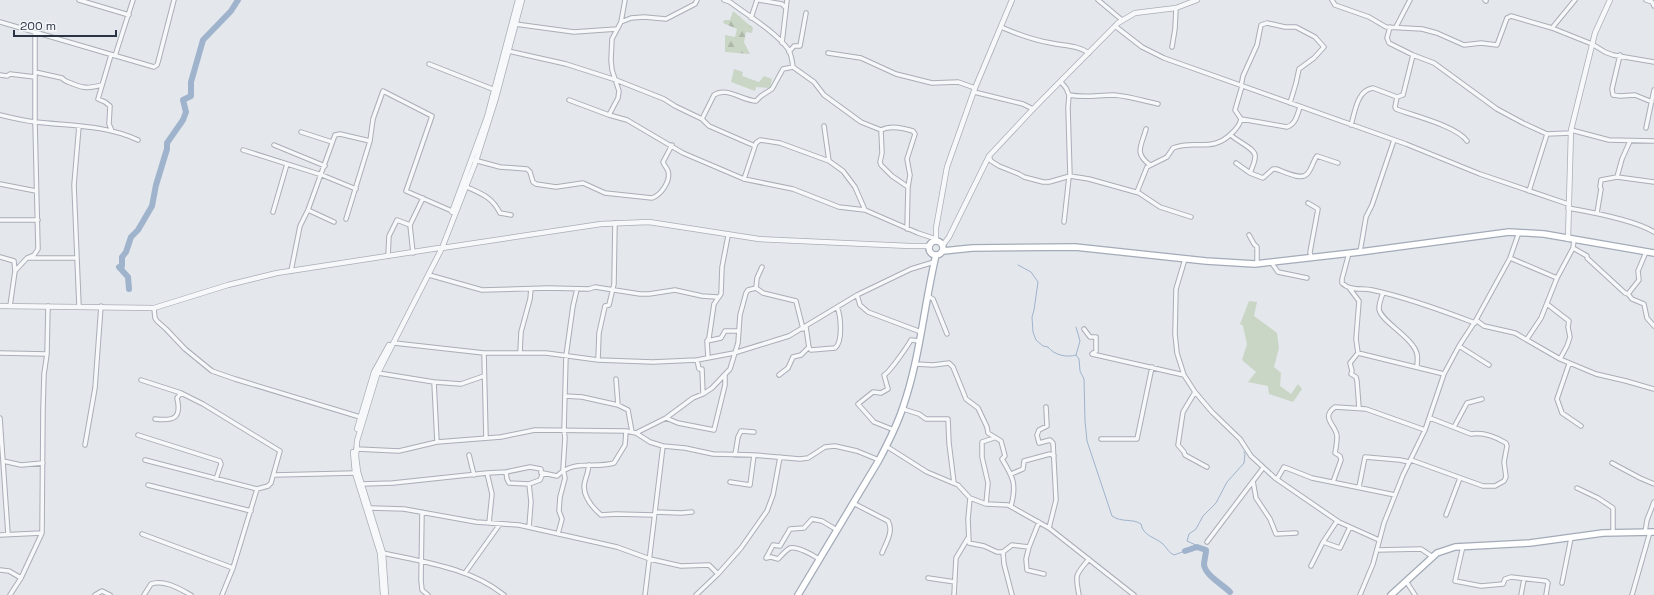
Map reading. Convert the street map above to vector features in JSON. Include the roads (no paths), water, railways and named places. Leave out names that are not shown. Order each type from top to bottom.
[{"type":"main road","points":[[936,255],[930,251],[930,246],[936,240],[943,247],[961,249],[1075,247],[1185,259],[1257,263],[1360,252],[1500,232],[1519,232],[1654,253]]},
{"type":"main road","points":[[798,595],[879,460],[903,409],[915,364],[934,262],[936,255],[941,253],[943,247]]},
{"type":"main road","points":[[1391,595],[1433,557],[1445,549],[1463,546],[1530,543],[1613,532],[1650,532]]},
{"type":"street","points":[[79,0],[129,15]]},
{"type":"street","points":[[112,131],[109,124],[110,106],[98,99],[129,15],[133,0]]},
{"type":"street","points":[[0,22],[151,66],[157,65],[174,0]]},
{"type":"street","points":[[383,595],[380,553],[372,520],[371,508],[358,472],[356,449],[365,408],[376,369],[429,275],[466,187],[518,0]]},
{"type":"street","points":[[386,595],[383,553],[355,473],[353,449],[360,417],[365,408],[378,372],[394,343],[440,248],[452,211],[474,160],[496,98],[522,0]]},
{"type":"street","points":[[609,115],[618,98],[619,91],[612,70],[612,39],[621,22],[625,0]]},
{"type":"street","points":[[621,22],[631,18],[644,17],[666,19],[695,4],[697,0]]},
{"type":"street","points":[[724,0],[730,2],[770,31],[789,52],[793,67],[814,82],[824,95],[861,122],[881,130],[886,128],[900,128],[913,131],[915,134],[907,160],[910,175],[908,187],[907,229]]},
{"type":"street","points":[[751,18],[758,0],[782,4],[785,7]]},
{"type":"street","points":[[782,43],[787,0]]},
{"type":"street","points":[[569,100],[627,120],[684,153],[744,180],[793,189],[839,207],[865,210],[936,240],[936,228],[947,167],[974,90],[1012,0]]},
{"type":"street","points":[[1098,0],[1122,20]]},
{"type":"street","points":[[943,247],[989,156],[1115,26],[1122,20],[1135,13],[1176,8],[1197,0]]},
{"type":"street","points":[[1332,0],[1335,5],[1369,17],[1390,27],[1414,28],[1437,33],[1464,45],[1481,43],[1495,45],[1498,43],[1508,16],[1552,28],[1592,44],[1605,52],[1654,62]]},
{"type":"street","points":[[1396,27],[1410,0]]},
{"type":"street","points":[[1552,28],[1575,0]]},
{"type":"street","points":[[1568,239],[1571,132],[1592,44],[1610,0]]},
{"type":"street","points":[[1646,0],[1652,2],[1654,6]]},
{"type":"street","points":[[1172,47],[1176,8]]},
{"type":"street","points":[[789,52],[794,46],[800,46],[806,13]]},
{"type":"street","points":[[515,24],[574,32],[617,29]]},
{"type":"street","points":[[1137,192],[1145,170],[1150,165],[1167,157],[1173,148],[1193,144],[1213,145],[1231,135],[1240,122],[1240,118],[1235,110],[1242,86],[1243,76],[1257,46],[1261,25],[1267,24],[1296,27],[1315,37],[1324,47],[1314,58],[1299,69],[1290,103]]},
{"type":"street","points":[[1115,26],[1142,47],[1164,58],[1394,140],[1451,164],[1568,206],[1636,224],[1654,232]]},
{"type":"street","points":[[1001,27],[1027,38],[1072,45],[1089,53]]},
{"type":"street","points":[[1390,27],[1387,38],[1388,42],[1413,56],[1434,63],[1497,109],[1547,134],[1556,135],[1571,132],[1604,139],[1654,141]]},
{"type":"street","points":[[15,271],[27,258],[37,252],[38,220],[36,191],[35,33]]},
{"type":"street","points":[[508,51],[566,64],[616,80],[664,99],[702,119],[709,126],[755,146]]},
{"type":"street","points":[[828,52],[861,58],[896,74],[932,83],[958,82],[974,90],[1023,104],[1033,109]]},
{"type":"street","points":[[1351,125],[1360,96],[1369,89],[1373,88],[1397,97],[1403,95],[1413,56]]},
{"type":"street","points":[[1620,56],[1612,89],[1613,95],[1635,95],[1652,102]]},
{"type":"street","points":[[429,64],[494,90]]},
{"type":"street","points":[[702,119],[716,93],[725,92],[756,102],[761,96],[772,89],[783,69],[793,67]]},
{"type":"street","points":[[35,72],[62,78],[64,81],[81,88],[102,85]]},
{"type":"street","points":[[0,76],[7,76],[10,74],[35,77]]},
{"type":"street","points":[[1060,82],[1066,88],[1069,95],[1070,176],[1064,222]]},
{"type":"street","points":[[1646,128],[1654,90]]},
{"type":"street","points":[[346,219],[370,141],[373,119],[383,91],[432,116],[406,191],[452,211]]},
{"type":"street","points":[[1069,95],[1083,98],[1098,95],[1116,95],[1158,104]]},
{"type":"street","points":[[1397,97],[1396,109],[1439,124],[1462,135],[1467,142]]},
{"type":"street","points":[[1240,118],[1287,127],[1292,125],[1295,121],[1300,107]]},
{"type":"street","points":[[0,115],[35,122],[112,131],[138,140]]},
{"type":"street","points":[[79,126],[74,185],[79,306]]},
{"type":"street","points":[[824,126],[829,161]]},
{"type":"street","points":[[1146,129],[1140,154],[1141,158],[1150,165]]},
{"type":"street","points":[[881,130],[883,145],[880,162],[881,165],[892,176],[908,187]]},
{"type":"street","points":[[301,132],[332,142]]},
{"type":"street","points":[[291,271],[300,226],[322,175],[332,142],[337,133],[370,141]]},
{"type":"street","points":[[1529,191],[1547,134]]},
{"type":"street","points":[[1231,135],[1255,153],[1256,157],[1250,173]]},
{"type":"street","points":[[744,180],[755,146],[760,140],[770,141],[798,149],[829,161],[843,171],[855,188],[865,210]]},
{"type":"street","points":[[1360,252],[1366,217],[1372,205],[1394,140]]},
{"type":"street","points":[[1617,177],[1630,141]]},
{"type":"street","points":[[274,145],[325,166]]},
{"type":"street","points":[[474,160],[500,167],[527,169],[530,172],[533,182],[536,184],[556,187],[583,183],[605,193],[652,198],[658,195],[668,181],[668,171],[663,162],[672,145]]},
{"type":"street","points":[[243,150],[322,175],[356,189]]},
{"type":"street","points":[[989,156],[994,163],[1008,171],[1024,177],[1043,182],[1070,176],[1089,179],[1137,192],[1160,207],[1191,217]]},
{"type":"street","points":[[1236,164],[1250,173],[1263,178],[1273,169],[1303,177],[1307,175],[1317,156],[1338,163]]},
{"type":"street","points":[[273,212],[287,164]]},
{"type":"street","points":[[1597,213],[1602,189],[1600,187],[1601,180],[1617,177],[1654,182]]},
{"type":"street","points":[[0,184],[36,191]]},
{"type":"street","points":[[466,187],[496,203],[500,213],[511,215]]},
{"type":"street","points":[[413,253],[410,225],[423,198]]},
{"type":"street","points":[[1308,203],[1318,209],[1310,252],[1311,257]]},
{"type":"street","points":[[308,210],[334,222]]},
{"type":"street","points":[[0,220],[38,220]]},
{"type":"street","points":[[388,256],[389,236],[397,220],[410,225]]},
{"type":"street","points":[[0,306],[101,306],[154,308],[228,285],[291,271],[615,223],[649,222],[682,226],[728,236],[759,239],[930,246]]},
{"type":"street","points":[[598,360],[599,333],[605,306],[609,305],[613,289],[615,223]]},
{"type":"street","points":[[1360,595],[1373,564],[1384,523],[1430,418],[1444,374],[1510,258],[1519,232]]},
{"type":"street","points":[[1249,235],[1257,247],[1257,263]]},
{"type":"street","points":[[708,358],[707,341],[709,338],[714,304],[717,297],[721,294],[722,267],[728,236]]},
{"type":"street","points":[[1527,339],[1541,318],[1563,264],[1573,248],[1574,240]]},
{"type":"street","points":[[1573,248],[1587,256],[1587,258],[1632,299],[1644,304],[1647,318],[1654,326]]},
{"type":"street","points":[[1628,294],[1639,280],[1638,271],[1646,252]]},
{"type":"street","points":[[1349,253],[1342,283],[1350,288],[1359,301],[1356,338],[1358,353],[1350,363],[1352,371],[1351,374],[1356,377],[1358,383],[1359,408]]},
{"type":"street","points":[[0,257],[13,260],[15,271],[10,306]]},
{"type":"street","points":[[27,258],[77,258]]},
{"type":"street","points":[[1510,258],[1557,278]]},
{"type":"street","points":[[1185,259],[1176,289],[1175,315],[1177,353],[1184,375],[1195,392],[1212,412],[1240,439],[1247,451],[1263,468],[1337,521],[1379,540]]},
{"type":"street","points":[[394,343],[484,353],[546,353],[598,360],[653,362],[697,360],[734,353],[778,340],[804,328],[857,295],[911,269],[934,262]]},
{"type":"street","points":[[1271,262],[1278,272],[1307,278]]},
{"type":"street","points":[[756,288],[757,278],[762,267]]},
{"type":"street","points":[[429,275],[482,290],[590,289],[595,287],[649,294],[675,290],[702,296],[717,297]]},
{"type":"street","points":[[634,433],[666,418],[693,398],[712,388],[730,369],[738,343],[740,315],[748,290],[756,288],[763,293],[796,301],[811,350],[835,348],[837,346],[840,319],[837,307]]},
{"type":"street","points":[[1350,288],[1383,293],[1475,321],[1484,326],[1505,330],[1527,339],[1569,364],[1596,374],[1654,389]]},
{"type":"street","points":[[520,353],[521,332],[530,299],[531,289]]},
{"type":"street","points":[[558,534],[562,519],[559,511],[565,478],[563,469],[566,356],[573,306],[576,290],[578,289]]},
{"type":"street","points":[[1383,293],[1379,310],[1381,315],[1404,336],[1415,349],[1418,355],[1417,367]]},
{"type":"street","points":[[857,295],[860,305],[868,312],[921,332]]},
{"type":"street","points":[[928,296],[933,299],[946,334]]},
{"type":"street","points":[[1547,304],[1569,321],[1568,327],[1570,337],[1560,359]]},
{"type":"street","points":[[10,595],[21,578],[42,533],[43,409],[44,374],[47,354],[48,306]]},
{"type":"street","points":[[85,445],[95,388],[101,306]]},
{"type":"street","points":[[154,308],[155,318],[157,321],[166,328],[185,349],[212,371],[360,417]]},
{"type":"street","points":[[1084,329],[1090,337],[1096,337],[1096,351],[1092,354],[1152,366],[1184,375]]},
{"type":"street","points":[[707,341],[721,338],[725,331],[738,331]]},
{"type":"street","points":[[894,430],[874,422],[858,404],[873,392],[881,393],[888,390],[884,375],[889,373],[911,340],[919,341]]},
{"type":"street","points":[[1459,346],[1490,365]]},
{"type":"street","points":[[778,375],[788,368],[793,357],[800,355],[809,347]]},
{"type":"street","points":[[0,353],[47,354]]},
{"type":"street","points":[[484,353],[486,438]]},
{"type":"street","points":[[1358,353],[1444,374]]},
{"type":"street","points":[[697,360],[699,369],[702,369],[703,394]]},
{"type":"street","points":[[915,364],[933,365],[949,363],[953,367],[966,399],[978,408],[987,427],[988,433],[1001,441],[1005,456],[1002,459],[1013,477],[1014,496],[1011,506]]},
{"type":"street","points":[[1569,364],[1557,399],[1562,413],[1581,426]]},
{"type":"street","points":[[1101,439],[1137,439],[1152,366]]},
{"type":"street","points":[[378,372],[434,382],[461,384],[484,376]]},
{"type":"street","points":[[666,418],[678,423],[714,430],[725,386],[725,375]]},
{"type":"street","points":[[616,379],[618,405]]},
{"type":"street","points":[[141,380],[181,393],[203,404],[278,449],[280,453],[274,475],[268,486],[257,489],[145,460]]},
{"type":"street","points":[[434,382],[437,442]]},
{"type":"street","points":[[1195,392],[1183,412],[1178,445],[1185,455],[1207,467]]},
{"type":"street","points":[[155,419],[168,421],[174,418],[178,412],[177,398],[181,393]]},
{"type":"street","points":[[565,396],[618,405],[628,410],[634,433]]},
{"type":"street","points":[[1454,427],[1468,402],[1482,399]]},
{"type":"street","points":[[1332,482],[1341,460],[1340,456],[1335,453],[1337,435],[1330,422],[1329,414],[1332,408],[1338,406],[1366,409],[1425,430]]},
{"type":"street","points":[[1046,407],[1047,426],[1038,430],[1037,435],[1039,443],[1052,441],[1054,456],[1056,500],[1049,528]]},
{"type":"street","points":[[903,409],[919,414],[926,419],[948,418],[949,443],[954,483]]},
{"type":"street","points":[[0,418],[8,534]]},
{"type":"street","points":[[1359,487],[1365,457],[1410,461],[1483,486],[1495,486],[1504,481],[1507,474],[1504,462],[1507,446],[1491,436],[1476,433],[1471,434],[1430,418]]},
{"type":"street","points":[[356,449],[399,451],[437,442],[501,437],[535,430],[564,430],[634,433],[650,442],[663,446],[685,448],[713,454],[754,455],[800,459],[808,458],[821,448],[835,446],[857,451],[879,460]]},
{"type":"street","points":[[736,455],[738,437],[741,431],[754,432]]},
{"type":"street","points":[[543,474],[557,476],[563,469],[578,465],[614,463],[625,445],[626,432]]},
{"type":"street","points":[[138,435],[220,461],[221,464],[216,479]]},
{"type":"street","points":[[986,504],[988,483],[982,458],[982,442],[994,438]]},
{"type":"street","points":[[646,595],[654,514],[663,446]]},
{"type":"street","points":[[886,446],[927,472],[954,483],[970,498],[986,504],[1011,506],[1049,528],[1134,595]]},
{"type":"street","points":[[1011,474],[1023,469],[1024,461],[1050,454],[1054,456]]},
{"type":"street","points":[[469,455],[474,475]]},
{"type":"street","points":[[730,482],[750,485],[754,455]]},
{"type":"street","points":[[696,595],[718,574],[741,548],[768,511],[773,495],[780,457]]},
{"type":"street","points":[[3,461],[21,465],[43,463]]},
{"type":"street","points":[[1612,463],[1654,484]]},
{"type":"street","points":[[589,465],[588,475],[585,482],[586,496],[595,511],[601,515],[692,512]]},
{"type":"street","points":[[362,484],[393,483],[506,472],[530,467],[541,469],[541,473],[543,474],[540,480],[529,484],[509,483],[506,472]]},
{"type":"street","points":[[1277,479],[1284,467],[1312,478],[1395,495]]},
{"type":"street","points":[[1207,542],[1263,468]]},
{"type":"street","points":[[274,475],[355,473]]},
{"type":"street","points":[[487,473],[492,494],[489,523]]},
{"type":"street","points":[[1446,515],[1460,478]]},
{"type":"street","points":[[1253,481],[1256,498],[1270,518],[1276,534],[1296,533]]},
{"type":"street","points":[[529,484],[531,502],[529,527]]},
{"type":"street","points":[[148,485],[251,511]]},
{"type":"street","points":[[1577,488],[1598,498],[1612,508],[1613,532]]},
{"type":"street","points":[[222,595],[251,511],[257,489]]},
{"type":"street","points":[[970,498],[968,508],[969,543],[984,546],[997,552],[1003,552],[1012,545],[1029,547]]},
{"type":"street","points":[[1632,595],[1650,532],[1646,520],[1654,502]]},
{"type":"street","points":[[853,504],[888,521],[890,524],[891,530],[882,553]]},
{"type":"street","points":[[371,508],[404,509],[489,523],[529,527],[617,547],[650,559],[681,566],[709,565],[718,574]]},
{"type":"street","points":[[422,512],[422,590],[428,595]]},
{"type":"street","points":[[819,559],[809,552],[792,548],[778,559],[772,557],[766,558],[773,545],[780,546],[790,529],[804,528],[812,518],[822,521],[837,530]]},
{"type":"street","points":[[1311,566],[1323,542],[1337,521]]},
{"type":"street","points":[[1039,522],[1029,547],[1026,560],[1027,570],[1044,574]]},
{"type":"street","points":[[465,573],[500,524]]},
{"type":"street","points":[[1323,542],[1340,548],[1350,527]]},
{"type":"street","points":[[0,535],[42,533]]},
{"type":"street","points":[[142,534],[232,568]]},
{"type":"street","points":[[954,595],[956,558],[968,538]]},
{"type":"street","points":[[1562,583],[1571,538]]},
{"type":"street","points":[[1463,546],[1455,581],[1481,586],[1503,584],[1505,579],[1511,577],[1546,581],[1548,583],[1546,595]]},
{"type":"street","points":[[1377,550],[1421,549],[1433,557]]},
{"type":"street","points":[[1003,552],[1004,564],[1012,595]]},
{"type":"street","points":[[383,553],[465,573],[494,586],[504,595]]},
{"type":"street","points":[[1079,595],[1076,581],[1078,572],[1089,560]]},
{"type":"street","points":[[0,570],[9,571],[21,578]]},
{"type":"street","points":[[928,578],[954,582]]},
{"type":"street","points":[[1521,595],[1524,579]]},
{"type":"street","points":[[1406,581],[1415,595]]},
{"type":"street","points":[[144,595],[151,584],[157,582],[192,595]]},
{"type":"street","points":[[95,595],[97,592],[102,591],[110,595]]},
{"type":"waterway","points":[[129,289],[128,277],[119,267],[122,266],[122,257],[126,252],[131,237],[138,230],[152,206],[156,185],[167,149],[167,143],[183,120],[186,112],[183,100],[191,96],[191,82],[203,40],[231,11],[238,0]]},
{"type":"waterway","points":[[1018,265],[1031,272],[1038,282],[1032,317],[1033,332],[1036,340],[1057,354],[1069,356],[1076,355]]},
{"type":"waterway","points":[[1076,327],[1080,341],[1076,355],[1079,359],[1080,371],[1084,379],[1087,441],[1112,516],[1119,519],[1138,522],[1147,534],[1163,544],[1174,555],[1185,551]]},
{"type":"waterway","points":[[1200,547],[1187,541],[1189,534],[1196,529],[1203,516],[1216,503],[1227,482],[1244,463],[1244,452]]},
{"type":"waterway","points":[[1185,551],[1197,547],[1206,550],[1204,565],[1205,569],[1230,592]]}]
